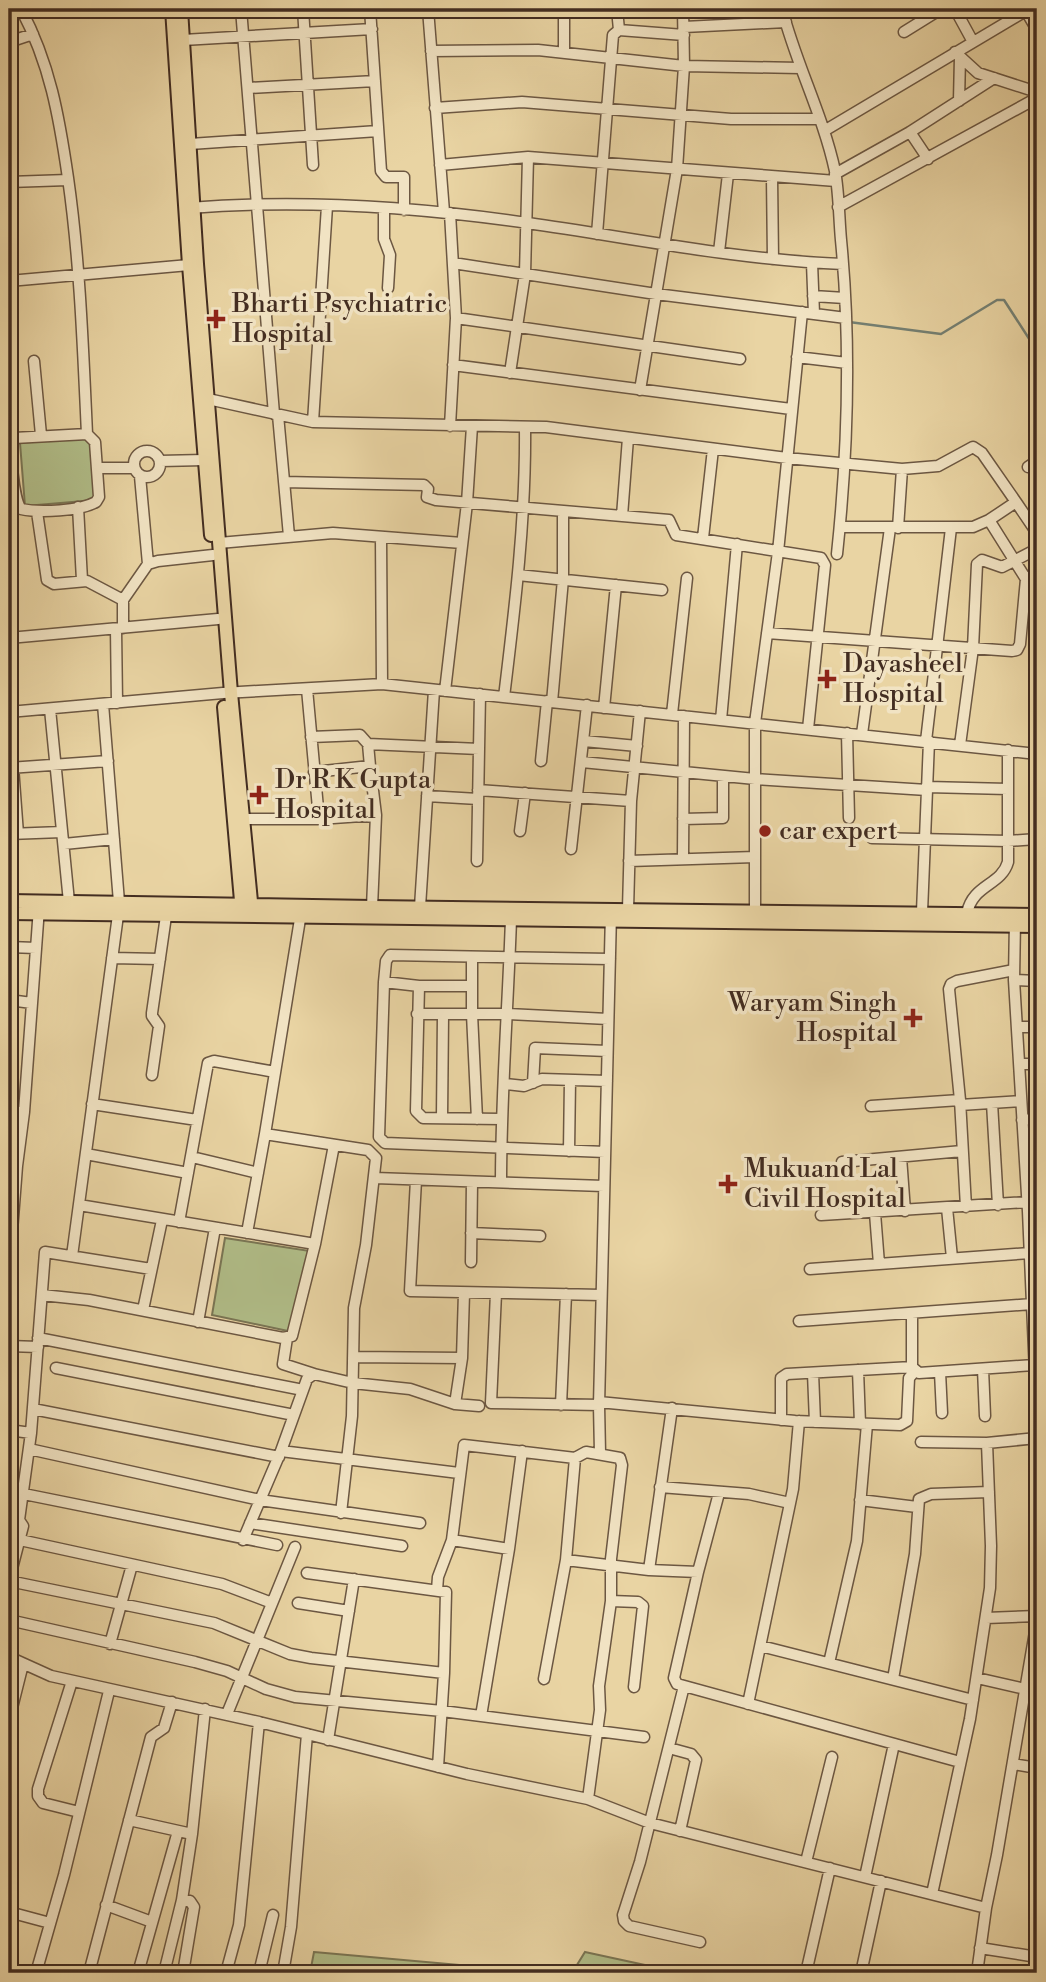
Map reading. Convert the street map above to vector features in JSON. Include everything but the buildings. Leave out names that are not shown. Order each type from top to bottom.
[{"type":"main road","points":[[172,9],[208,399],[227,693],[247,910]]},
{"type":"main road","points":[[181,9],[190,144],[189,265],[218,619],[244,819],[247,910]]},
{"type":"main road","points":[[9,901],[39,907],[301,911],[511,919],[611,915],[628,909],[967,913],[1037,926]]},
{"type":"main road","points":[[9,913],[69,902],[166,916],[247,910]]},
{"type":"main road","points":[[301,911],[420,907],[611,915],[1015,920],[1037,915]]},
{"type":"street","points":[[21,9],[53,86],[79,275],[88,433],[95,442],[99,497],[91,505],[78,507],[37,512],[19,507],[11,473],[12,441],[17,437],[88,433]]},
{"type":"street","points":[[241,9],[250,140],[289,536]]},
{"type":"street","points":[[303,9],[313,165]]},
{"type":"street","points":[[370,9],[381,171],[387,177],[400,177],[405,181],[404,210]]},
{"type":"street","points":[[428,9],[440,165],[453,263],[456,318],[450,426]]},
{"type":"street","points":[[564,9],[564,52]]},
{"type":"street","points":[[617,9],[618,30]]},
{"type":"street","points":[[640,390],[677,169],[684,66],[682,9]]},
{"type":"street","points":[[782,9],[800,68],[824,131],[836,178],[844,264],[847,363],[845,463],[837,554]]},
{"type":"street","points":[[904,32],[941,9]]},
{"type":"street","points":[[955,9],[973,42]]},
{"type":"street","points":[[824,131],[957,55],[1021,11],[1037,30]]},
{"type":"street","points":[[597,233],[612,35],[618,30],[684,31],[786,22]]},
{"type":"street","points":[[183,40],[372,29]]},
{"type":"street","points":[[9,42],[33,34]]},
{"type":"street","points":[[431,51],[564,52],[684,66],[800,68]]},
{"type":"street","points":[[957,55],[978,74],[1037,92]]},
{"type":"street","points":[[957,55],[958,101]]},
{"type":"street","points":[[440,165],[528,157],[772,177],[836,178],[995,78]]},
{"type":"street","points":[[248,88],[375,81]]},
{"type":"street","points":[[838,207],[1037,98]]},
{"type":"street","points":[[435,108],[522,102],[731,119],[819,119]]},
{"type":"street","points":[[190,144],[378,131]]},
{"type":"street","points":[[910,132],[928,159]]},
{"type":"street","points":[[509,373],[525,274],[528,157]]},
{"type":"street","points":[[719,252],[728,174]]},
{"type":"street","points":[[772,177],[773,259]]},
{"type":"street","points":[[9,182],[68,180]]},
{"type":"street","points":[[190,208],[256,203],[447,213],[773,259],[844,264]]},
{"type":"street","points":[[313,422],[327,206]]},
{"type":"street","points":[[384,209],[384,239],[390,255],[388,289]]},
{"type":"street","points":[[453,263],[656,294],[846,318]]},
{"type":"street","points":[[813,263],[814,314]]},
{"type":"street","points":[[9,281],[189,265]]},
{"type":"street","points":[[813,296],[845,298]]},
{"type":"street","points":[[755,911],[755,723],[778,552],[802,312]]},
{"type":"street","points":[[456,318],[740,359]]},
{"type":"street","points":[[797,358],[847,363]]},
{"type":"street","points":[[34,361],[41,435]]},
{"type":"street","points":[[453,365],[791,409]]},
{"type":"street","points":[[208,399],[313,422],[546,427],[788,458],[902,469],[932,468],[966,449],[978,448],[1037,533]]},
{"type":"street","points":[[445,691],[467,503],[472,426]]},
{"type":"street","points":[[504,697],[519,575],[526,427]]},
{"type":"street","points":[[622,516],[628,438]]},
{"type":"street","points":[[703,538],[713,449]]},
{"type":"street","points":[[98,468],[137,472],[145,478],[155,475],[160,461],[153,453],[143,451],[135,458],[137,472],[148,564]]},
{"type":"street","points":[[160,461],[204,460]]},
{"type":"street","points":[[1028,467],[1037,461]]},
{"type":"street","points":[[862,734],[874,640],[902,469]]},
{"type":"street","points":[[284,482],[424,485],[427,487],[429,499],[669,520],[676,534],[821,558],[824,562],[819,636],[808,729]]},
{"type":"street","points":[[840,527],[973,527],[1016,502]]},
{"type":"street","points":[[78,507],[82,580]]},
{"type":"street","points":[[541,761],[563,579],[563,511]]},
{"type":"street","points":[[37,512],[47,580],[54,584],[82,580],[93,583],[123,600]]},
{"type":"street","points":[[767,633],[1017,650],[1020,644],[1026,579],[989,520]]},
{"type":"street","points":[[922,912],[928,741],[951,528]]},
{"type":"street","points":[[219,543],[333,533],[462,543]]},
{"type":"street","points":[[382,537],[382,684]]},
{"type":"street","points":[[721,720],[737,544]]},
{"type":"street","points":[[960,745],[973,648],[977,564],[982,560],[1002,567],[1037,550]]},
{"type":"street","points":[[117,703],[119,629],[123,600],[148,564],[212,555]]},
{"type":"street","points":[[1026,579],[1037,574]]},
{"type":"street","points":[[519,575],[663,590]]},
{"type":"street","points":[[672,714],[687,578]]},
{"type":"street","points":[[604,708],[616,585]]},
{"type":"street","points":[[9,638],[218,619]]},
{"type":"street","points":[[9,712],[227,693],[382,684],[1037,754]]},
{"type":"street","points":[[307,689],[319,819]]},
{"type":"street","points":[[420,907],[434,690]]},
{"type":"street","points":[[477,860],[480,694]]},
{"type":"street","points":[[72,1256],[118,909],[103,704]]},
{"type":"street","points":[[571,849],[587,705]]},
{"type":"street","points":[[50,709],[69,902]]},
{"type":"street","points":[[628,909],[631,801],[640,711]]},
{"type":"street","points":[[683,858],[684,716]]},
{"type":"street","points":[[847,733],[849,818]]},
{"type":"street","points":[[311,737],[356,734],[363,737],[368,744],[376,815],[372,907]]},
{"type":"street","points":[[584,741],[637,746]]},
{"type":"street","points":[[368,744],[479,749]]},
{"type":"street","points":[[967,913],[970,900],[1006,868],[1008,750]]},
{"type":"street","points":[[62,832],[13,834],[11,767],[108,761]]},
{"type":"street","points":[[582,762],[635,769],[848,785],[1008,789]]},
{"type":"street","points":[[314,772],[370,766]]},
{"type":"street","points":[[683,819],[723,818],[723,776]]},
{"type":"street","points":[[427,796],[525,793],[631,801]]},
{"type":"street","points":[[520,831],[525,793]]},
{"type":"street","points":[[244,819],[319,819],[376,815]]},
{"type":"street","points":[[872,838],[1008,841],[1037,839]]},
{"type":"street","points":[[64,844],[114,839]]},
{"type":"street","points":[[629,861],[755,858]]},
{"type":"street","points":[[9,1270],[13,1166],[24,1112],[39,907]]},
{"type":"street","points":[[247,1233],[301,911]]},
{"type":"street","points":[[600,1454],[601,1295],[611,915]]},
{"type":"street","points":[[152,1074],[159,1026],[152,1013],[166,916]]},
{"type":"street","points":[[501,1182],[501,1119],[505,1084],[511,919]]},
{"type":"street","points":[[1015,920],[1014,975],[1022,1120],[1030,1196],[1037,1420]]},
{"type":"street","points":[[9,947],[36,948]]},
{"type":"street","points":[[605,1152],[381,1142],[379,1137],[384,982],[386,961],[390,954],[610,959]]},
{"type":"street","points":[[472,957],[477,1119]]},
{"type":"street","points":[[112,958],[160,959]]},
{"type":"street","points":[[966,1207],[960,1102],[949,989],[951,984],[957,981],[1014,975],[1037,981]]},
{"type":"street","points":[[384,982],[419,986],[471,986]]},
{"type":"street","points":[[419,986],[416,1111],[423,1118],[501,1119]]},
{"type":"street","points":[[9,1000],[32,1003]]},
{"type":"street","points":[[417,1014],[506,1014],[608,1019]]},
{"type":"street","points":[[442,1118],[443,1015]]},
{"type":"street","points":[[1017,1027],[1037,1027]]},
{"type":"street","points":[[533,1083],[535,1048],[607,1051]]},
{"type":"street","points":[[179,1222],[208,1063],[214,1061],[275,1072]]},
{"type":"street","points":[[1019,1064],[1037,1064]]},
{"type":"street","points":[[505,1084],[524,1086],[542,1079],[607,1081]]},
{"type":"street","points":[[569,1151],[570,1080]]},
{"type":"street","points":[[871,1106],[1021,1101]]},
{"type":"street","points":[[992,1103],[999,1205]]},
{"type":"street","points":[[92,1104],[197,1120]]},
{"type":"street","points":[[9,1112],[24,1112]]},
{"type":"street","points":[[1022,1120],[1037,1119]]},
{"type":"street","points":[[265,1134],[372,1152],[376,1158],[354,1308],[353,1383],[341,1513]]},
{"type":"street","points":[[334,1145],[315,1244],[293,1333],[287,1338],[283,1364],[353,1383],[410,1389],[455,1404],[479,1406]]},
{"type":"street","points":[[842,1163],[962,1151]]},
{"type":"street","points":[[86,1154],[188,1173]]},
{"type":"street","points":[[192,1157],[258,1172]]},
{"type":"street","points":[[901,1157],[905,1211]]},
{"type":"street","points":[[375,1178],[604,1186]]},
{"type":"street","points":[[416,1180],[410,1291],[601,1295]]},
{"type":"street","points":[[471,1262],[472,1182]]},
{"type":"street","points":[[821,1214],[999,1205],[1030,1196]]},
{"type":"street","points":[[79,1206],[315,1244]]},
{"type":"street","points":[[947,1208],[952,1258]]},
{"type":"street","points":[[875,1213],[879,1264]]},
{"type":"street","points":[[143,1310],[162,1220]]},
{"type":"street","points":[[198,1322],[215,1228]]},
{"type":"street","points":[[471,1233],[540,1237]]},
{"type":"street","points":[[810,1269],[952,1258],[1032,1247]]},
{"type":"street","points":[[152,1269],[45,1252],[24,1494],[14,1519],[23,1526],[9,1580],[214,1623],[290,1654],[444,1673]]},
{"type":"street","points":[[455,1404],[462,1358],[464,1293]]},
{"type":"street","points":[[496,1293],[491,1403],[672,1408],[815,1422],[900,1425],[907,1421],[909,1378],[914,1369],[912,1313]]},
{"type":"street","points":[[561,1405],[565,1294]]},
{"type":"street","points":[[42,1295],[89,1300],[287,1338]]},
{"type":"street","points":[[799,1321],[1032,1304]]},
{"type":"street","points":[[9,1346],[38,1343],[303,1390]]},
{"type":"street","points":[[353,1357],[462,1358]]},
{"type":"street","points":[[780,1420],[781,1378],[787,1374],[914,1369],[919,1373],[1034,1365]]},
{"type":"street","points":[[55,1368],[294,1415]]},
{"type":"street","points":[[983,1369],[985,1416]]},
{"type":"street","points":[[829,1664],[857,1541],[864,1424],[858,1370]]},
{"type":"street","points":[[940,1372],[942,1413]]},
{"type":"street","points":[[813,1373],[815,1422]]},
{"type":"street","points":[[243,1540],[280,1454],[307,1379],[314,1374]]},
{"type":"street","points":[[649,1570],[672,1408]]},
{"type":"street","points":[[33,1409],[280,1454],[347,1458],[459,1473]]},
{"type":"street","points":[[748,1704],[790,1503],[799,1421]]},
{"type":"street","points":[[9,1430],[31,1433]]},
{"type":"street","points":[[921,1442],[987,1443],[1037,1438]]},
{"type":"street","points":[[932,1894],[973,1700],[990,1588],[987,1443]]},
{"type":"street","points":[[437,1590],[438,1577],[452,1540],[464,1445],[575,1458],[586,1452],[618,1457],[622,1461],[611,1565],[611,1601],[599,1686],[600,1710],[588,1800]]},
{"type":"street","points":[[29,1450],[260,1500],[420,1522]]},
{"type":"street","points":[[481,1716],[509,1549],[522,1451]]},
{"type":"street","points":[[544,1679],[566,1560],[575,1458]]},
{"type":"street","points":[[660,1487],[749,1494],[790,1503]]},
{"type":"street","points":[[9,1492],[277,1545]]},
{"type":"street","points":[[893,1679],[915,1554],[919,1499],[925,1494],[989,1492]]},
{"type":"street","points":[[719,1493],[674,1678],[677,1684],[960,1762]]},
{"type":"street","points":[[860,1500],[917,1507]]},
{"type":"street","points":[[250,1523],[402,1546]]},
{"type":"street","points":[[20,1540],[222,1584],[272,1603]]},
{"type":"street","points":[[452,1540],[509,1549]]},
{"type":"street","points":[[227,1714],[295,1547]]},
{"type":"street","points":[[566,1560],[649,1570],[698,1572]]},
{"type":"street","points":[[110,1644],[132,1565]]},
{"type":"street","points":[[307,1573],[446,1592],[438,1767]]},
{"type":"street","points":[[328,1740],[354,1579]]},
{"type":"street","points":[[611,1601],[638,1602],[643,1606],[634,1687]]},
{"type":"street","points":[[298,1603],[349,1611]]},
{"type":"street","points":[[977,1973],[986,1908],[1035,1646],[1037,1618],[985,1618]]},
{"type":"street","points":[[9,1620],[195,1661],[242,1677],[266,1689],[295,1697],[442,1711],[644,1737]]},
{"type":"street","points":[[761,1646],[973,1700]]},
{"type":"street","points":[[9,1657],[51,1676],[227,1714],[438,1767],[588,1800],[650,1823],[986,1908]]},
{"type":"street","points":[[9,1720],[13,1688],[23,1664]]},
{"type":"street","points":[[976,1678],[1025,1689]]},
{"type":"street","points":[[72,1681],[38,1796],[43,1803],[79,1812]]},
{"type":"street","points":[[684,1686],[640,1862],[623,1915],[628,1926],[700,1942]]},
{"type":"street","points":[[36,1973],[109,1690]]},
{"type":"street","points":[[89,1973],[151,1737],[164,1728],[172,1702]]},
{"type":"street","points":[[164,1973],[182,1900],[205,1709]]},
{"type":"street","points":[[226,1973],[239,1925],[259,1722]]},
{"type":"street","points":[[283,1973],[291,1927],[307,1734]]},
{"type":"street","points":[[865,1877],[894,1744]]},
{"type":"street","points":[[670,1748],[691,1754],[696,1760],[680,1831]]},
{"type":"street","points":[[806,1862],[832,1757]]},
{"type":"street","points":[[1013,1764],[1037,1768]]},
{"type":"street","points":[[130,1820],[192,1834]]},
{"type":"street","points":[[138,1973],[162,1884],[166,1881],[178,1830]]},
{"type":"street","points":[[806,1973],[830,1868]]},
{"type":"street","points":[[861,1973],[881,1881]]},
{"type":"street","points":[[182,1900],[190,1901],[194,1908],[184,1973]]},
{"type":"street","points":[[106,1905],[152,1922]]},
{"type":"street","points":[[9,1925],[10,1912],[50,1923]]},
{"type":"street","points":[[259,1973],[272,1915]]},
{"type":"street","points":[[980,1948],[1037,1957]]},
{"type":"green space","points":[[90,437],[96,500],[25,506],[20,443]]},
{"type":"green space","points":[[225,1238],[310,1251],[288,1331],[212,1315]]},
{"type":"green space","points":[[314,1952],[549,1973],[310,1973]]},
{"type":"green space","points":[[585,1952],[682,1973],[572,1973]]},
{"type":"waterway","points":[[849,322],[941,334],[997,300],[1004,300],[1037,351]]},
{"type":"place","name":"Bharti Psychiatric Hospital","points":[[216,319]]},
{"type":"place","name":"Dayasheel Hospital","points":[[827,679]]},
{"type":"place","name":"Dr R K Gupta Hospital","points":[[259,795]]},
{"type":"place","name":"car expert","points":[[765,831]]},
{"type":"place","name":"Waryam Singh Hospital","points":[[913,1018]]},
{"type":"place","name":"Mukuand Lal Civil Hospital","points":[[728,1184]]}]
